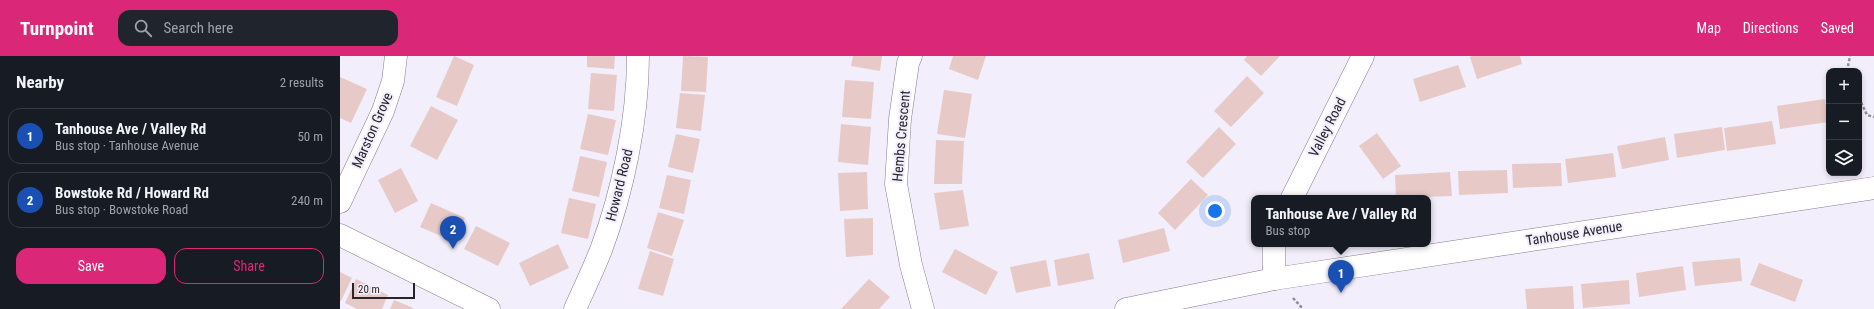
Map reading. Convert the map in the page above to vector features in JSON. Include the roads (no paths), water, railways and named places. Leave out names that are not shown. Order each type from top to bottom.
[{"type":"street","name":"Marston Grove","points":[[340,202],[383,111],[393,81],[396,56]]},
{"type":"street","name":"Howard Road","points":[[575,309],[601,250],[626,165],[638,77],[638,56]]},
{"type":"street","name":"Hembs Crescent","points":[[911,56],[908,63],[900,119],[896,184],[911,265],[923,309]]},
{"type":"street","name":"Valley Road","points":[[1294,195],[1363,56]]},
{"type":"street","name":"Tanhouse Avenue","points":[[1126,309],[1274,279],[1874,188]]},
{"type":"street","points":[[340,235],[489,309]]},
{"type":"street","points":[[1274,247],[1274,279]]},
{"type":"place","name":"Bowstoke Rd / Howard Rd","points":[[453,249]]},
{"type":"place","name":"Tanhouse Ave / Valley Rd","points":[[1341,293]]}]
